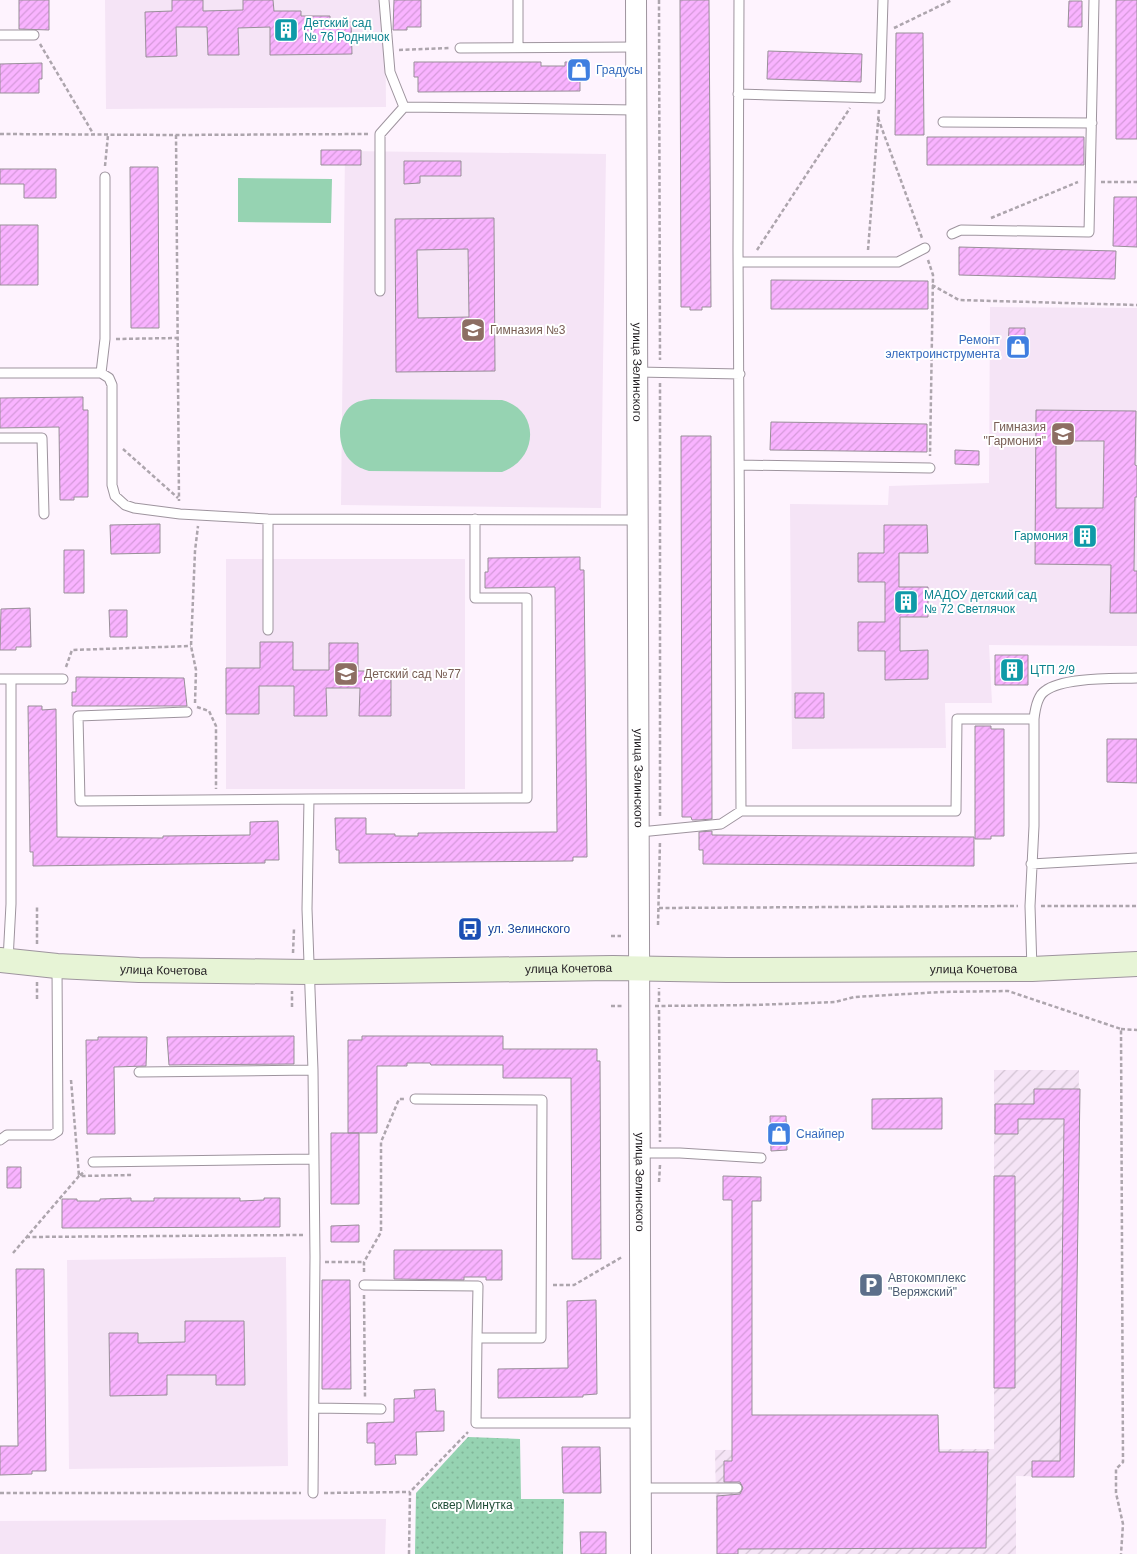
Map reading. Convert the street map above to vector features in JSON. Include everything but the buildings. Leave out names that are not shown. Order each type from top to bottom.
[{"type":"main road","name":"улица Кочетова","points":[[4,960],[57,966],[139,970],[309,972],[649,968],[727,970],[1032,968],[1137,964]]},
{"type":"street","name":"улица Зелинского","points":[[636,0],[640,832],[649,968],[649,1006],[640,1153],[641,1554]]},
{"type":"lane","points":[[384,0],[390,72],[404,107]]},
{"type":"lane","points":[[518,0],[518,47]]},
{"type":"lane","points":[[739,0],[738,262],[741,811]]},
{"type":"lane","points":[[738,94],[880,98],[883,0]]},
{"type":"lane","points":[[952,234],[961,230],[1090,232],[1094,0]]},
{"type":"lane","points":[[0,35],[34,35]]},
{"type":"lane","points":[[460,48],[636,46]]},
{"type":"lane","points":[[380,291],[380,134],[404,107],[637,110]]},
{"type":"lane","points":[[943,122],[1092,123]]},
{"type":"lane","points":[[101,373],[105,339],[105,177]]},
{"type":"lane","points":[[738,262],[898,262],[925,248]]},
{"type":"lane","points":[[637,372],[740,374]]},
{"type":"lane","points":[[0,373],[101,373],[108,378],[112,385],[112,485],[116,496],[125,505],[134,508],[180,514],[268,519],[638,520]]},
{"type":"lane","points":[[0,438],[42,438],[44,514]]},
{"type":"lane","points":[[740,465],[930,468]]},
{"type":"lane","points":[[268,519],[268,630]]},
{"type":"lane","points":[[187,712],[78,716],[80,800],[527,798],[527,598],[475,598],[475,520]]},
{"type":"lane","points":[[1032,968],[1030,906],[1034,826],[1034,719],[1036,704],[1044,691],[1059,684],[1137,678]]},
{"type":"lane","points":[[0,679],[63,679]]},
{"type":"lane","points":[[4,960],[11,904],[11,679]]},
{"type":"lane","points":[[640,832],[721,824],[741,811],[956,811],[957,719],[1034,719]]},
{"type":"lane","points":[[309,799],[307,910],[313,1070],[315,1262],[313,1493]]},
{"type":"lane","points":[[1031,864],[1137,858]]},
{"type":"lane","points":[[0,1140],[7,1135],[52,1135],[58,1131],[57,966]]},
{"type":"lane","points":[[139,1072],[313,1070]]},
{"type":"lane","points":[[415,1099],[542,1100],[541,1338],[477,1338]]},
{"type":"lane","points":[[640,1153],[680,1153],[761,1158]]},
{"type":"lane","points":[[93,1162],[314,1159]]},
{"type":"lane","points":[[364,1285],[478,1286],[476,1423],[640,1423]]},
{"type":"lane","points":[[314,1408],[381,1409]]},
{"type":"lane","points":[[640,1488],[738,1488]]},
{"type":"path","points":[[658,926],[660,830],[659,0]]},
{"type":"path","points":[[882,34],[952,0]]},
{"type":"path","points":[[34,35],[94,135]]},
{"type":"path","points":[[387,50],[460,48]]},
{"type":"path","points":[[749,262],[857,97]]},
{"type":"path","points":[[868,262],[880,98]]},
{"type":"path","points":[[878,118],[933,275],[930,468]]},
{"type":"path","points":[[0,134],[380,134]]},
{"type":"path","points":[[105,177],[108,135]]},
{"type":"path","points":[[176,135],[178,498],[180,514]]},
{"type":"path","points":[[988,219],[1078,182],[1137,182]]},
{"type":"path","points":[[932,285],[959,300],[1137,305]]},
{"type":"path","points":[[105,339],[177,338]]},
{"type":"path","points":[[112,440],[178,498]]},
{"type":"path","points":[[199,515],[195,551],[191,646],[196,670],[195,706],[209,711],[216,726],[216,800]]},
{"type":"path","points":[[63,679],[72,650],[191,646]]},
{"type":"path","points":[[659,908],[1137,906]]},
{"type":"path","points":[[649,968],[649,1006]]},
{"type":"path","points":[[611,1006],[825,1003],[854,997],[1008,991],[1121,1028],[1137,1030]]},
{"type":"path","points":[[1121,1028],[1123,1462],[1116,1469],[1116,1493],[1123,1524],[1121,1554]]},
{"type":"path","points":[[71,1079],[80,1176]]},
{"type":"path","points":[[365,1409],[364,1262],[381,1232],[381,1142],[399,1099],[415,1099]]},
{"type":"path","points":[[13,1254],[93,1162]]},
{"type":"path","points":[[80,1176],[139,1175]]},
{"type":"path","points":[[26,1237],[309,1235]]},
{"type":"path","points":[[541,1286],[574,1285],[623,1256]]},
{"type":"path","points":[[315,1262],[364,1262]]},
{"type":"path","points":[[409,1554],[410,1492],[476,1423]]},
{"type":"path","points":[[0,1493],[410,1492]]},
{"type":"shaded area","points":[[105,0],[385,0],[386,107],[106,109]]},
{"type":"shaded area","name":"Гимназия №3","points":[[345,151],[606,154],[601,508],[341,505]]},
{"type":"shaded area","points":[[990,307],[1137,308],[1137,646],[989,645],[992,703],[945,703],[946,748],[792,749],[790,504],[888,505],[889,486],[989,483]]},
{"type":"shaded area","name":"Детский сад №77","points":[[226,559],[465,559],[465,789],[226,789]]},
{"type":"shaded area","points":[[994,1070],[1079,1070],[1074,1477],[1016,1476],[1016,1554],[717,1554],[715,1450],[994,1449]]},
{"type":"shaded area","points":[[286,1257],[288,1466],[69,1469],[67,1260]]},
{"type":"shaded area","points":[[386,1519],[385,1554],[0,1554],[0,1521]]},
{"type":"green space","points":[[238,178],[332,179],[331,223],[238,222]]},
{"type":"green space","points":[[371,399],[502,400],[514,405],[523,414],[528,424],[530,435],[528,446],[523,457],[514,466],[502,472],[369,471],[362,469],[352,462],[343,449],[340,433],[341,425],[343,418],[352,405]]},
{"type":"green space","name":"сквер Минутка","points":[[468,1437],[520,1439],[521,1499],[564,1499],[563,1554],[415,1554],[416,1493]]},
{"type":"place","name":"Детский сад № 76 Родничок","points":[[286,30]]},
{"type":"place","name":"Градусы","points":[[579,70]]},
{"type":"place","name":"Гимназия №3","points":[[473,330]]},
{"type":"place","name":"Ремонт электроинструмента","points":[[1018,347]]},
{"type":"place","name":"Гимназия \"Гармония\"","points":[[1063,434]]},
{"type":"place","name":"Гармония","points":[[1085,536]]},
{"type":"place","name":"МАДОУ детский сад № 72 Светлячок","points":[[906,602]]},
{"type":"place","name":"ЦТП 2/9","points":[[1012,670]]},
{"type":"place","name":"Детский сад №77","points":[[346,674]]},
{"type":"place","name":"ул. Зелинского","points":[[470,929]]},
{"type":"place","name":"Снайпер","points":[[779,1134]]},
{"type":"place","name":"Автокомплекс \"Веряжский\"","points":[[871,1285]]}]
